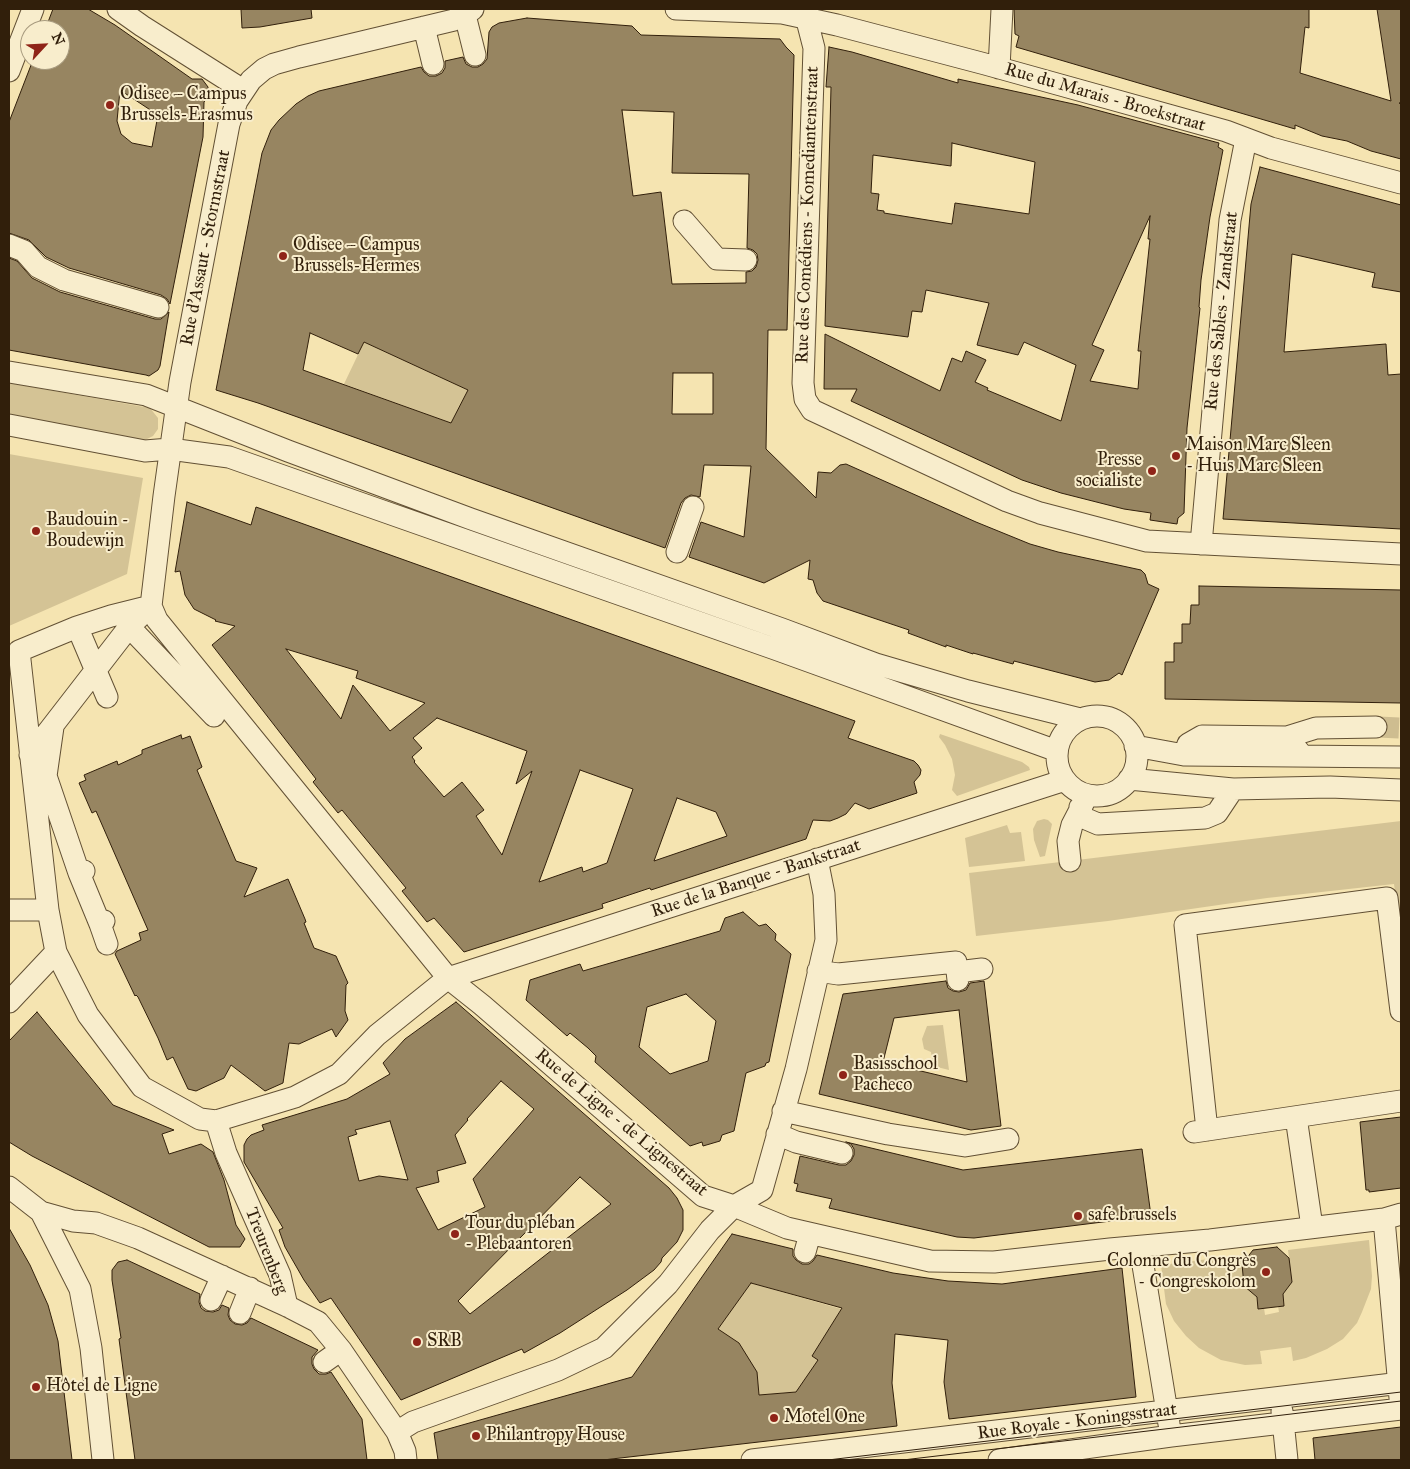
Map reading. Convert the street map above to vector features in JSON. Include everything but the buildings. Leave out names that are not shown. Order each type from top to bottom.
[{"type":"street","points":[[9,71],[33,9]]},
{"type":"street","points":[[118,9],[243,90],[259,73],[274,64],[299,56],[424,28],[454,20],[469,12],[475,55]]},
{"type":"street","name":"Rue du Marais - Broekstraat","points":[[676,9],[805,14],[1226,131],[1271,148],[1401,183]]},
{"type":"street","points":[[999,68],[1002,9]]},
{"type":"street","name":"Rue des Comédiens - Komediantenstraat","points":[[805,14],[814,48],[819,168],[802,383],[805,399],[812,410],[1007,501],[1040,513],[1147,541],[1201,544]]},
{"type":"street","points":[[424,28],[433,64]]},
{"type":"street","name":"Rue d'Assaut - Stormstraat","points":[[151,606],[170,449],[177,408],[229,124],[237,100],[243,90]]},
{"type":"street","name":"Rue des Sables - Zandstraat","points":[[1201,544],[1230,220],[1246,139]]},
{"type":"street","points":[[684,221],[717,259],[746,260]]},
{"type":"street","points":[[9,245],[24,251],[38,267],[64,280],[164,308],[194,314]]},
{"type":"street","points":[[9,372],[146,395],[288,451],[471,519],[876,664],[968,691],[1080,719]]},
{"type":"street","points":[[9,426],[145,451],[170,449],[229,457],[775,649],[1057,751]]},
{"type":"street","points":[[677,552],[693,507]]},
{"type":"street","points":[[1201,544],[1401,554]]},
{"type":"street","points":[[151,606],[129,628],[132,636],[179,692],[214,716]]},
{"type":"street","points":[[151,606],[114,615],[14,650],[30,755],[48,910],[56,952],[88,1015],[142,1087],[200,1119],[216,1121],[295,1097],[340,1074],[377,1035],[448,978]]},
{"type":"street","name":"Rue de Ligne - de Lignestraat","points":[[151,606],[157,620],[328,841],[448,978],[704,1196],[787,1228],[807,1243],[930,1261],[994,1262],[1393,1217]]},
{"type":"street","points":[[107,944],[102,923],[46,776],[57,737],[96,671],[132,636]]},
{"type":"street","points":[[82,638],[107,697]]},
{"type":"street","points":[[1070,861],[1068,841],[1072,825],[1084,801],[1111,793],[1121,787],[1129,779],[1137,757],[1131,735],[1124,726],[1103,716],[1091,716],[1080,719],[1064,732],[1059,741],[1057,751],[1058,766],[1065,780],[1084,801],[1084,818],[1098,824],[1205,818],[1217,814],[1233,788]]},
{"type":"street","points":[[1184,755],[1188,744],[1202,736],[1288,736],[1316,728],[1376,727]]},
{"type":"street","points":[[1288,736],[1302,755]]},
{"type":"street","points":[[30,755],[57,737]]},
{"type":"street","points":[[1135,746],[1184,755],[1401,757]]},
{"type":"street","points":[[1129,779],[1233,788],[1330,787],[1401,790]]},
{"type":"street","name":"Rue de la Banque - Bankstraat","points":[[448,978],[1065,780]]},
{"type":"street","points":[[397,1432],[413,1422],[558,1370],[604,1348],[668,1284],[710,1230],[734,1206],[762,1190],[796,1069],[826,940],[824,894],[817,859]]},
{"type":"street","points":[[1401,1011],[1387,898],[1185,925],[1199,1132],[1401,1101]]},
{"type":"street","points":[[9,910],[48,910]]},
{"type":"street","points":[[9,1002],[56,952]]},
{"type":"street","points":[[818,972],[838,974],[956,962],[958,976],[982,969]]},
{"type":"street","points":[[783,1111],[888,1134],[965,1146],[1008,1140]]},
{"type":"street","points":[[1296,1117],[1312,1227]]},
{"type":"street","name":"Treurenberg","points":[[216,1121],[226,1153],[280,1275],[287,1306],[318,1322],[324,1328],[333,1356],[397,1432],[405,1451],[406,1460]]},
{"type":"street","points":[[777,1134],[796,1142],[842,1154]]},
{"type":"street","points":[[9,1187],[41,1212],[73,1221],[96,1222],[138,1238],[287,1306]]},
{"type":"street","points":[[41,1212],[80,1289],[91,1348],[103,1460]]},
{"type":"street","points":[[1393,1217],[1401,1408]]},
{"type":"street","points":[[1140,1247],[1171,1436]]},
{"type":"street","points":[[211,1300],[222,1276]]},
{"type":"street","points":[[240,1313],[250,1288]]},
{"type":"street","name":"Rue Royale - Koningsstraat","points":[[752,1460],[1399,1384]]},
{"type":"street","points":[[1280,1398],[1287,1460]]},
{"type":"street","name":"Rue Royale - Koningsstraat","points":[[1000,1460],[1171,1436],[1401,1408]]},
{"type":"street","points":[[1000,1432],[1000,1460]]},
{"type":"shaded area","points":[[364,342],[468,390],[451,423],[344,384]]},
{"type":"shaded area","points":[[9,383],[150,408],[158,418],[158,429],[153,436],[145,440],[9,415]]},
{"type":"shaded area","points":[[9,454],[143,478],[127,574],[9,626]]},
{"type":"shaded area","points":[[940,734],[1022,762],[1030,770],[957,796],[952,790],[955,775],[952,759],[939,737]]},
{"type":"shaded area","points":[[1044,819],[1052,824],[1045,856],[1040,857],[1034,840],[1033,829],[1037,821]]},
{"type":"shaded area","points":[[1401,821],[1401,935],[1394,884],[1267,898],[1108,921],[976,936],[969,873]]},
{"type":"shaded area","points":[[1007,825],[1010,833],[1021,832],[1025,861],[969,867],[965,838]]},
{"type":"shaded area","points":[[943,1025],[949,1070],[933,1066],[931,1052],[924,1049],[922,1039],[927,1026]]},
{"type":"shaded area","points":[[1369,1240],[1372,1276],[1371,1289],[1357,1323],[1343,1339],[1327,1349],[1306,1358],[1293,1361],[1291,1347],[1260,1351],[1262,1364],[1245,1365],[1221,1360],[1199,1348],[1186,1336],[1174,1321],[1166,1304],[1161,1265],[1241,1255],[1244,1286],[1257,1297],[1258,1309],[1264,1308],[1265,1315],[1279,1312],[1278,1306],[1284,1306],[1283,1294],[1292,1282],[1288,1250]]},
{"type":"shaded area","points":[[751,1283],[841,1309],[813,1356],[818,1360],[805,1379],[804,1391],[759,1395],[739,1343],[718,1329]]},
{"type":"tunnel","points":[[1378,727],[1401,728]]},
{"type":"tram line","points":[[828,1460],[1401,1392]]},
{"type":"tram line","points":[[903,1460],[1401,1401]]},
{"type":"place","name":"Odisee – Campus Brussels-Erasmus","points":[[110,105]]},
{"type":"place","name":"Odisee – Campus Brussels-Hermes","points":[[283,256]]},
{"type":"place","name":"Maison Marc Sleen - Huis Marc Sleen","points":[[1176,456]]},
{"type":"place","name":"Presse socialiste","points":[[1152,471]]},
{"type":"place","name":"Baudouin - Boudewijn","points":[[36,531]]},
{"type":"place","name":"Basisschool Pacheco","points":[[843,1075]]},
{"type":"place","name":"safe.brussels","points":[[1078,1216]]},
{"type":"place","name":"Tour du pléban - Plebaantoren","points":[[455,1234]]},
{"type":"place","name":"Colonne du Congrès - Congreskolom","points":[[1266,1272]]},
{"type":"place","name":"SRB","points":[[417,1342]]},
{"type":"place","name":"Hôtel de Ligne","points":[[36,1387]]},
{"type":"place","name":"Motel One","points":[[774,1418]]},
{"type":"place","name":"Philantropy House","points":[[476,1436]]}]
